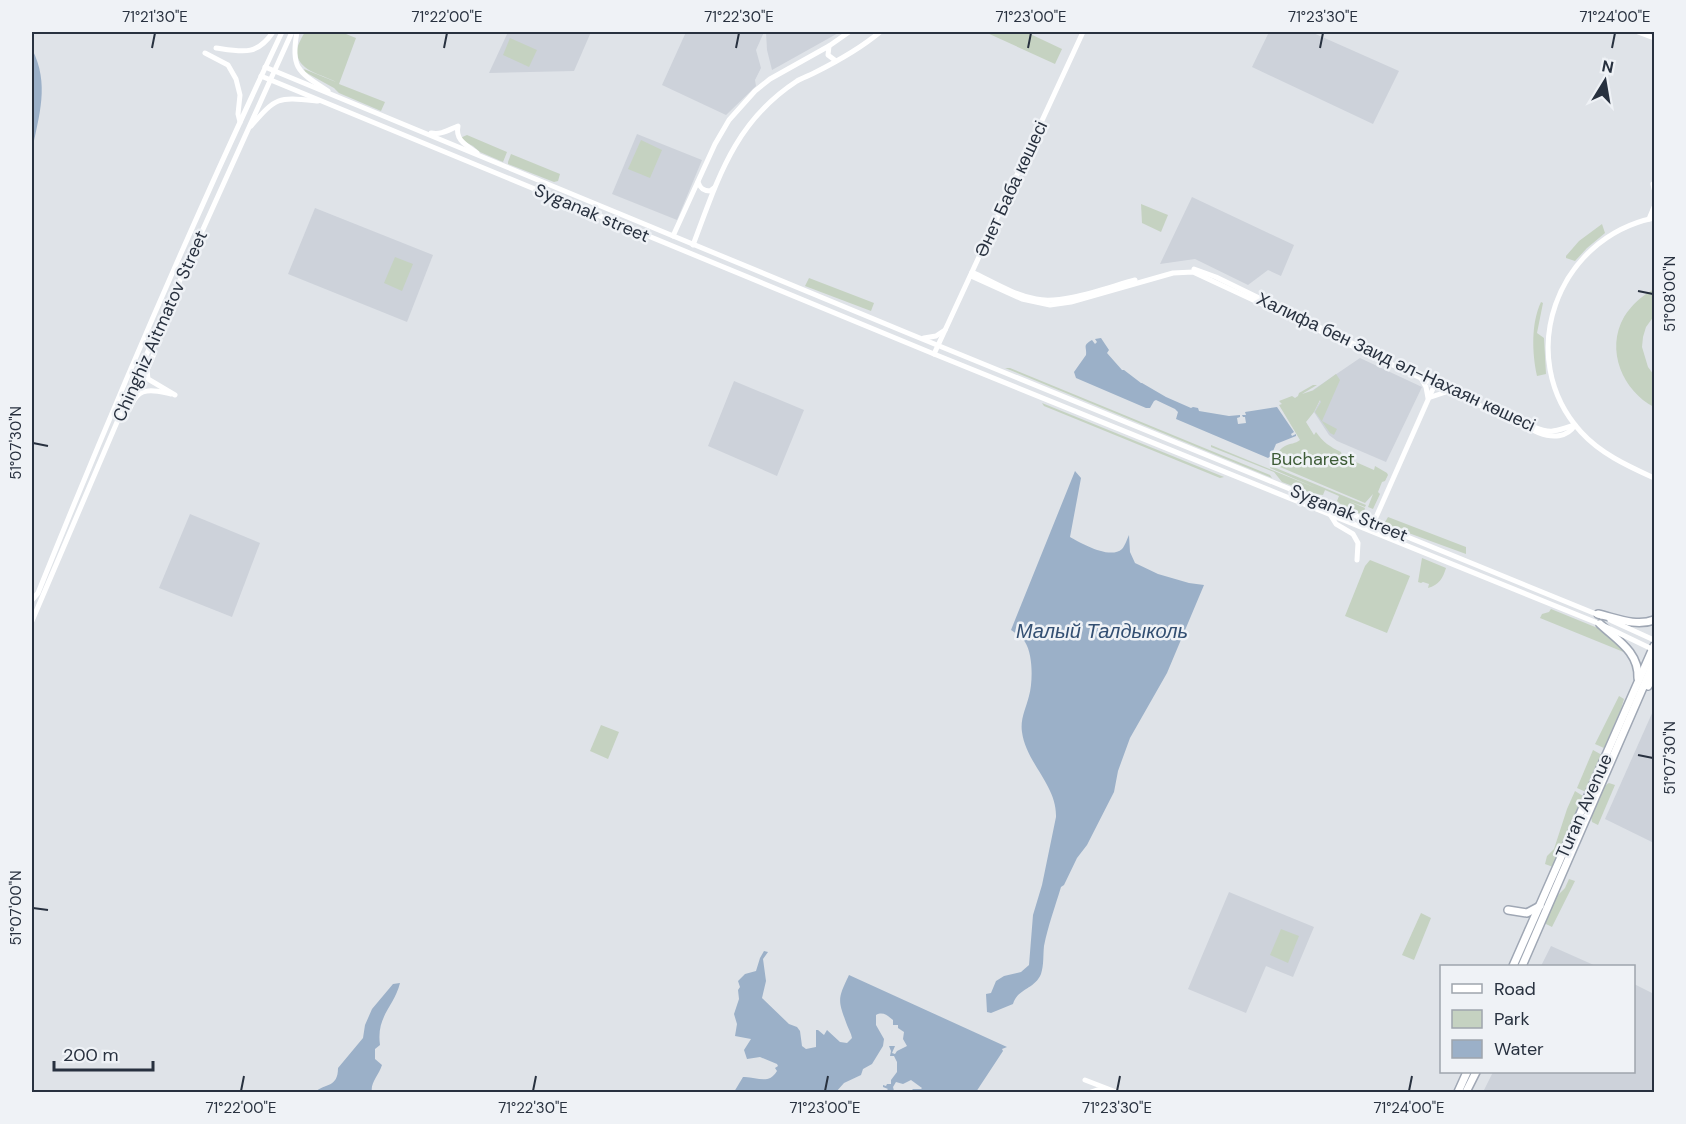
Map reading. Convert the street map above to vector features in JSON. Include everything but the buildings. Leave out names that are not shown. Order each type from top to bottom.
[{"type":"main road","points":[[1598,614],[1634,622],[1644,623],[1654,620]]},
{"type":"main road","points":[[1600,624],[1632,653],[1638,672],[1638,684]]},
{"type":"main road","name":"Turan Avenue","points":[[1513,965],[1654,648]]},
{"type":"main road","name":"Turan Avenue","points":[[1522,965],[1654,662]]},
{"type":"main road","points":[[1641,694],[1654,675]]},
{"type":"main road","points":[[1508,910],[1527,913],[1540,906]]},
{"type":"main road","points":[[1458,1092],[1466,1073]]},
{"type":"main road","points":[[1466,1092],[1475,1073]]},
{"type":"street","points":[[216,48],[250,51],[261,46],[273,32]]},
{"type":"street","name":"Chinghiz Aitmatov Street","points":[[32,600],[38,593],[143,339],[282,32]]},
{"type":"street","name":"Chinghiz Aitmatov Street","points":[[32,621],[152,343],[292,32]]},
{"type":"street","points":[[297,32],[294,56],[297,67],[339,98]]},
{"type":"street","points":[[673,236],[715,144],[729,120],[755,91],[770,79],[849,32]]},
{"type":"street","points":[[693,244],[725,162],[741,135],[766,107],[798,80],[836,61],[880,32]]},
{"type":"street","name":"Әнет Баба көшесі","points":[[934,354],[1083,32]]},
{"type":"street","points":[[1638,32],[1654,39]]},
{"type":"street","points":[[829,45],[828,55],[836,61]]},
{"type":"street","points":[[206,53],[228,65],[236,79],[240,95],[238,114],[240,123]]},
{"type":"street","points":[[265,68],[273,71]]},
{"type":"street","name":"Syganak street","points":[[273,71],[822,298]]},
{"type":"street","points":[[261,76],[270,79]]},
{"type":"street","name":"Syganak street","points":[[270,79],[812,303]]},
{"type":"street","points":[[246,132],[270,105],[278,100],[292,98],[325,101]]},
{"type":"street","points":[[424,133],[438,134],[458,126],[459,138],[486,159]]},
{"type":"street","points":[[698,182],[704,190],[710,191],[714,188]]},
{"type":"street","points":[[1654,185],[1654,189]]},
{"type":"street","points":[[577,207],[586,208],[591,202]]},
{"type":"street","points":[[1654,207],[1652,218],[1622,229],[1584,255],[1562,288],[1550,326],[1548,345],[1550,365],[1559,397],[1575,424],[1590,441],[1607,454],[1654,478]]},
{"type":"street","points":[[598,215],[601,210],[609,209]]},
{"type":"street","name":"Халифа бен Заид әл-Нахаян көшесі","points":[[971,274],[1024,296],[1050,301],[1071,298],[1175,269],[1195,269],[1362,349],[1538,429],[1553,432],[1575,424]]},
{"type":"street","name":"Халифа бен Заид әл-Нахаян көшесі","points":[[971,274],[1022,300],[1050,305],[1071,302],[1173,273],[1193,272],[1544,435],[1555,437],[1562,435],[1571,431],[1575,424]]},
{"type":"street","points":[[781,290],[786,291],[792,285]]},
{"type":"street","points":[[812,303],[814,299],[822,298]]},
{"type":"street","name":"Syganak Street","points":[[822,298],[1598,614],[1654,640]]},
{"type":"street","name":"Syganak Street","points":[[812,303],[1654,648]]},
{"type":"street","points":[[918,338],[936,336],[947,329]]},
{"type":"street","points":[[120,417],[129,411],[138,395],[147,391],[176,395],[148,379],[147,370],[154,354],[152,343]]},
{"type":"street","points":[[1420,378],[1426,387],[1428,398]]},
{"type":"street","points":[[1370,531],[1435,384]]},
{"type":"street","points":[[1428,398],[1449,391]]},
{"type":"street","points":[[1330,515],[1336,525],[1353,534],[1358,543],[1357,560]]},
{"type":"street","points":[[1085,1080],[1113,1091]]},
{"type":"street","points":[[1091,1092],[1113,1091]]},
{"type":"shaded area","points":[[508,32],[591,32],[574,71],[489,73]]},
{"type":"shaded area","points":[[686,32],[764,32],[756,50],[761,68],[755,80],[756,86],[726,115],[662,85]]},
{"type":"shaded area","points":[[766,32],[840,32],[772,70],[767,50]]},
{"type":"shaded area","points":[[1269,32],[1311,32],[1399,71],[1373,124],[1252,67]]},
{"type":"shaded area","points":[[637,134],[702,160],[677,220],[612,194]]},
{"type":"shaded area","points":[[1192,197],[1294,245],[1281,276],[1268,270],[1248,285],[1195,259],[1160,264]]},
{"type":"shaded area","points":[[315,208],[433,255],[407,322],[288,274]]},
{"type":"shaded area","points":[[1360,358],[1422,387],[1386,462],[1337,441],[1329,435],[1314,412],[1320,401],[1313,390]]},
{"type":"shaded area","points":[[734,381],[804,410],[777,476],[708,446]]},
{"type":"shaded area","points":[[190,514],[260,543],[232,617],[159,588]]},
{"type":"shaded area","points":[[1654,710],[1654,843],[1605,819]]},
{"type":"shaded area","points":[[1229,892],[1314,927],[1293,977],[1266,966],[1246,1013],[1188,989]]},
{"type":"shaded area","points":[[1551,946],[1594,965],[1542,965]]},
{"type":"shaded area","points":[[1635,984],[1654,994],[1654,1092],[1483,1092],[1492,1073],[1635,1073]]},
{"type":"green space","points":[[305,32],[341,32],[356,38],[339,84],[385,102],[381,111],[339,93],[305,72],[304,69],[336,82],[311,71],[301,63],[297,50]]},
{"type":"green space","points":[[985,32],[1026,32],[1062,49],[1055,64]]},
{"type":"green space","points":[[510,38],[537,50],[529,67],[503,55]]},
{"type":"green space","points":[[467,135],[507,152],[503,162],[480,152],[460,138]]},
{"type":"green space","points":[[641,140],[662,150],[650,178],[628,169]]},
{"type":"green space","points":[[511,154],[560,174],[558,181],[554,182],[508,164]]},
{"type":"green space","points":[[1141,204],[1168,215],[1161,232],[1142,223]]},
{"type":"green space","points":[[1602,224],[1605,233],[1575,261],[1566,258],[1579,241]]},
{"type":"green space","points":[[395,257],[413,264],[402,291],[384,283]]},
{"type":"green space","points":[[809,278],[874,303],[871,311],[805,286]]},
{"type":"green space","points":[[1654,289],[1654,316],[1646,327],[1642,347],[1648,367],[1654,375],[1654,407],[1643,400],[1626,380],[1620,368],[1616,343],[1627,312],[1645,294]]},
{"type":"green space","points":[[1541,302],[1543,303],[1537,333],[1544,338],[1546,374],[1537,376],[1533,338],[1535,319]]},
{"type":"green space","points":[[1005,368],[1010,368],[1270,475],[1272,478]]},
{"type":"green space","name":"Bucharest","points":[[1336,374],[1340,380],[1322,421],[1337,429],[1334,435],[1330,433],[1315,412],[1320,400],[1306,422],[1314,435],[1316,432],[1327,444],[1341,452],[1342,456],[1374,470],[1375,466],[1387,473],[1373,509],[1368,507],[1373,494],[1365,503],[1273,464],[1283,447],[1300,440],[1279,405],[1282,404],[1279,401],[1292,396],[1295,398],[1299,393],[1317,385],[1302,394],[1314,390]]},
{"type":"green space","points":[[1042,403],[1224,477],[1220,478],[1044,406]]},
{"type":"green space","points":[[1211,445],[1316,488],[1270,468],[1271,466],[1366,505],[1365,507],[1349,501],[1365,508],[1363,515],[1344,507],[1337,501],[1339,496],[1325,490],[1323,495],[1314,494],[1282,482],[1274,472],[1211,447]]},
{"type":"green space","points":[[1388,517],[1466,547],[1466,554],[1384,524]]},
{"type":"green space","points":[[1422,558],[1446,568],[1440,581],[1428,588],[1429,584],[1418,582]]},
{"type":"green space","points":[[1370,560],[1410,576],[1387,633],[1345,616],[1365,566]]},
{"type":"green space","points":[[1551,609],[1600,629],[1628,652],[1540,618],[1542,614]]},
{"type":"green space","points":[[1619,696],[1624,699],[1604,748],[1595,744]]},
{"type":"green space","points":[[601,725],[619,732],[608,759],[590,751]]},
{"type":"green space","points":[[1593,750],[1602,755],[1586,792],[1577,788]]},
{"type":"green space","points":[[1609,783],[1615,785],[1598,825],[1592,822],[1592,812],[1599,794]]},
{"type":"green space","points":[[1575,791],[1583,796],[1553,867],[1545,864],[1547,856],[1554,849]]},
{"type":"green space","points":[[1569,879],[1575,881],[1552,927],[1546,924],[1546,921],[1556,897],[1565,888]]},
{"type":"green space","points":[[1421,913],[1431,918],[1414,960],[1402,955]]},
{"type":"green space","points":[[1281,929],[1299,936],[1288,963],[1270,955]]},
{"type":"water","points":[[32,49],[41,75],[42,87],[40,112],[32,151]]},
{"type":"water","points":[[1101,338],[1109,350],[1107,353],[1122,370],[1166,397],[1191,408],[1198,408],[1199,411],[1229,416],[1240,415],[1237,418],[1238,424],[1246,423],[1242,415],[1246,415],[1245,412],[1277,407],[1294,432],[1292,436],[1296,434],[1296,436],[1276,444],[1268,458],[1176,419],[1178,412],[1175,409],[1156,400],[1150,408],[1146,408],[1076,378],[1074,372],[1086,355],[1086,345],[1092,340],[1095,344],[1097,342],[1095,339]]},
{"type":"water","name":"Малый Талдыколь","points":[[1075,471],[1081,478],[1070,537],[1110,553],[1122,549],[1129,535],[1130,552],[1135,563],[1158,574],[1204,585],[1167,673],[1130,738],[1118,771],[1114,792],[1087,845],[1061,887],[1044,946],[1041,974],[1034,983],[1018,995],[1013,1004],[991,1013],[987,1012],[986,994],[991,993],[996,981],[1004,976],[1021,972],[1029,965],[1033,915],[1042,885],[1056,817],[1052,795],[1029,754],[1022,732],[1032,676],[1031,661],[1025,642],[1011,630]]},
{"type":"water","points":[[764,951],[768,952],[763,959],[766,981],[762,998],[789,1024],[797,1027],[800,1031],[802,1046],[806,1049],[816,1047],[816,1030],[824,1035],[827,1030],[840,1042],[847,1043],[852,1038],[840,1000],[849,975],[1007,1047],[1002,1049],[1003,1051],[976,1092],[910,1092],[913,1089],[922,1088],[911,1080],[903,1084],[896,1082],[892,1092],[879,1092],[888,1089],[883,1085],[891,1084],[897,1072],[897,1062],[894,1056],[890,1056],[889,1046],[895,1046],[892,1053],[895,1054],[907,1046],[903,1039],[904,1032],[898,1028],[898,1025],[893,1025],[893,1020],[879,1014],[876,1015],[876,1025],[884,1039],[883,1046],[872,1064],[863,1069],[861,1075],[844,1083],[836,1092],[734,1092],[743,1077],[766,1079],[777,1071],[775,1068],[777,1064],[760,1057],[747,1059],[744,1050],[751,1039],[735,1036],[737,1024],[734,1014],[740,987],[738,981],[745,974],[756,971]]},
{"type":"water","points":[[400,983],[383,1019],[379,1035],[380,1045],[375,1049],[375,1059],[382,1065],[373,1082],[372,1092],[315,1092],[336,1079],[338,1068],[363,1038],[365,1025],[372,1009],[393,984]]}]
